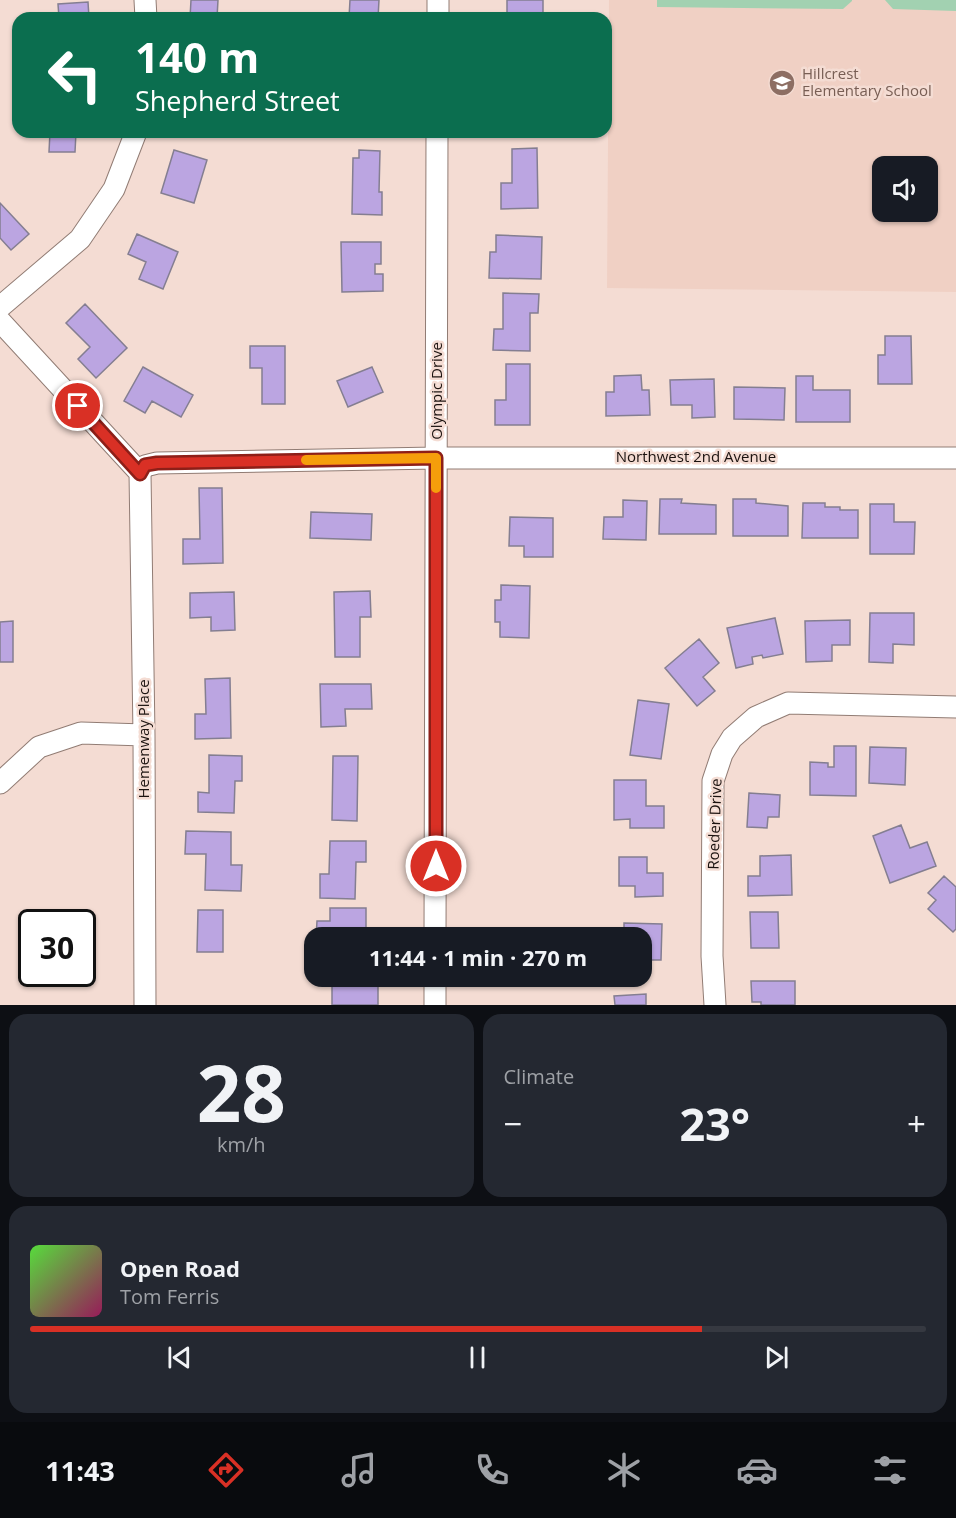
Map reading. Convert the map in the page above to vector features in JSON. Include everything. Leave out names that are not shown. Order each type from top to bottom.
[{"type":"street","points":[[0,307],[80,239],[114,189],[134,138]]},
{"type":"street","name":"Olympic Drive","points":[[435,927],[437,138]]},
{"type":"street","points":[[0,321],[140,474]]},
{"type":"street","name":"Northwest 2nd Avenue","points":[[140,474],[145,465],[157,463],[436,458],[956,458]]},
{"type":"street","name":"Hemenway Place","points":[[140,474],[145,1005]]},
{"type":"street","name":"Roeder Drive","points":[[716,1005],[712,956],[713,782],[722,754],[732,738],[756,717],[788,703],[956,707]]},
{"type":"street","points":[[0,783],[39,747],[81,733],[144,735]]},
{"type":"street","points":[[435,987],[435,1005]]},
{"type":"shaded area","name":"Hillcrest Elementary School","points":[[609,0],[956,0],[956,292],[607,288],[608,138],[612,138],[612,12],[609,12]]},
{"type":"green space","points":[[657,0],[852,1],[843,9],[657,7]]},
{"type":"green space","points":[[885,0],[956,0],[956,11],[893,9]]},
{"type":"building","points":[[191,0],[218,0],[217,12],[190,12]]},
{"type":"building","points":[[350,0],[379,0],[378,12],[349,12]]},
{"type":"building","points":[[507,0],[543,0],[543,12],[507,12]]},
{"type":"building","points":[[88,2],[89,12],[59,12],[58,4]]},
{"type":"building","points":[[50,138],[76,138],[75,152],[49,152]]},
{"type":"building","points":[[537,148],[538,208],[501,209],[501,183],[512,183],[512,149]]},
{"type":"building","points":[[174,150],[207,160],[194,203],[161,193]]},
{"type":"building","points":[[359,150],[380,151],[379,192],[382,192],[382,215],[352,214],[353,158],[359,158]]},
{"type":"building","points":[[0,203],[29,234],[11,250],[0,238]]},
{"type":"building","points":[[137,234],[178,252],[163,289],[139,279],[146,262],[128,254]]},
{"type":"building","points":[[496,235],[542,237],[541,279],[489,278],[490,252],[496,252]]},
{"type":"building","points":[[341,242],[381,242],[381,264],[375,264],[375,274],[383,274],[383,291],[342,292]]},
{"type":"building","points":[[503,293],[539,294],[538,313],[530,313],[530,351],[493,350],[494,329],[503,329]]},
{"type":"building","points":[[85,304],[127,348],[96,378],[78,359],[90,347],[66,323]]},
{"type":"building","points":[[885,336],[911,336],[912,384],[878,384],[878,355],[885,355]]},
{"type":"building","points":[[250,346],[285,346],[285,404],[262,404],[262,368],[250,368]]},
{"type":"building","points":[[506,364],[530,364],[530,425],[495,425],[495,400],[506,400]]},
{"type":"building","points":[[143,367],[193,395],[181,417],[152,401],[145,413],[124,401]]},
{"type":"building","points":[[372,367],[383,392],[348,407],[337,381]]},
{"type":"building","points":[[641,375],[642,390],[649,390],[650,415],[606,416],[606,392],[614,392],[614,376]]},
{"type":"building","points":[[796,376],[813,376],[813,390],[850,390],[850,422],[796,422]]},
{"type":"building","points":[[714,379],[715,417],[692,418],[692,405],[671,405],[670,380]]},
{"type":"building","points":[[734,387],[785,388],[784,420],[734,419]]},
{"type":"building","points":[[199,488],[222,488],[223,563],[183,564],[183,539],[200,539]]},
{"type":"building","points":[[660,499],[682,499],[681,503],[716,505],[716,534],[659,534]]},
{"type":"building","points":[[733,499],[756,499],[756,503],[788,506],[788,536],[733,536]]},
{"type":"building","points":[[623,500],[647,501],[646,540],[603,539],[604,517],[623,517]]},
{"type":"building","points":[[803,503],[825,503],[825,507],[858,510],[858,538],[802,538]]},
{"type":"building","points":[[870,504],[894,504],[894,522],[915,522],[914,554],[870,554]]},
{"type":"building","points":[[311,512],[372,514],[371,540],[310,538]]},
{"type":"building","points":[[510,517],[553,518],[553,557],[524,557],[524,546],[509,546]]},
{"type":"building","points":[[501,585],[530,586],[529,638],[500,637],[500,622],[495,622],[495,600],[501,600]]},
{"type":"building","points":[[370,591],[371,617],[360,617],[360,657],[335,657],[334,592]]},
{"type":"building","points":[[234,592],[235,630],[211,631],[211,617],[190,618],[190,593]]},
{"type":"building","points":[[870,613],[914,613],[914,645],[893,644],[893,663],[869,662]]},
{"type":"building","points":[[775,618],[783,654],[763,658],[762,655],[752,657],[753,664],[736,668],[727,628]]},
{"type":"building","points":[[850,620],[850,645],[832,645],[832,661],[806,662],[805,621]]},
{"type":"building","points":[[13,621],[13,662],[0,662],[0,622]]},
{"type":"building","points":[[699,639],[719,663],[703,677],[715,691],[697,706],[665,668]]},
{"type":"building","points":[[230,678],[231,738],[195,739],[195,714],[206,714],[205,679]]},
{"type":"building","points":[[320,684],[371,684],[372,709],[345,709],[346,726],[321,727]]},
{"type":"building","points":[[638,700],[669,704],[661,759],[630,755]]},
{"type":"building","points":[[834,746],[856,746],[856,796],[810,795],[810,762],[828,763],[828,767],[834,767]]},
{"type":"building","points":[[870,747],[906,748],[905,785],[869,783]]},
{"type":"building","points":[[209,755],[242,756],[242,781],[235,781],[234,813],[198,812],[198,792],[209,793]]},
{"type":"building","points":[[333,756],[358,756],[357,821],[332,820]]},
{"type":"building","points":[[614,780],[646,780],[646,806],[664,806],[664,828],[630,828],[630,819],[614,820]]},
{"type":"building","points":[[749,793],[780,795],[779,817],[768,817],[767,828],[747,827]]},
{"type":"building","points":[[901,825],[910,848],[927,842],[936,866],[890,883],[873,836]]},
{"type":"building","points":[[186,831],[231,832],[231,865],[242,865],[241,891],[205,890],[206,854],[185,854]]},
{"type":"building","points":[[330,841],[366,841],[366,862],[356,862],[355,899],[320,898],[320,874],[329,874]]},
{"type":"building","points":[[791,855],[792,895],[748,896],[748,876],[760,876],[760,856]]},
{"type":"building","points":[[619,857],[647,857],[647,873],[663,873],[663,896],[635,897],[635,886],[619,886]]},
{"type":"building","points":[[944,876],[956,887],[956,929],[953,932],[928,909],[936,900],[928,893]]},
{"type":"building","points":[[330,908],[366,908],[366,927],[317,927],[317,921],[330,921]]},
{"type":"building","points":[[198,910],[223,910],[223,952],[197,952]]},
{"type":"building","points":[[750,912],[778,912],[779,948],[751,948]]},
{"type":"building","points":[[624,923],[662,924],[661,960],[652,960],[652,927],[624,927]]},
{"type":"building","points":[[751,981],[795,981],[795,1005],[761,1005],[761,1002],[752,1002]]},
{"type":"building","points":[[332,987],[378,987],[378,1005],[332,1005]]},
{"type":"building","points":[[646,994],[646,1005],[615,1005],[614,996]]},
{"type":"slow traffic","points":[[306,460],[436,458],[436,488]]},
{"type":"place","name":"Hillcrest Elementary School","points":[[782,83]]},
{"type":"route","points":[[78,406],[140,474],[145,465],[157,463],[436,458],[436,866]]}]
